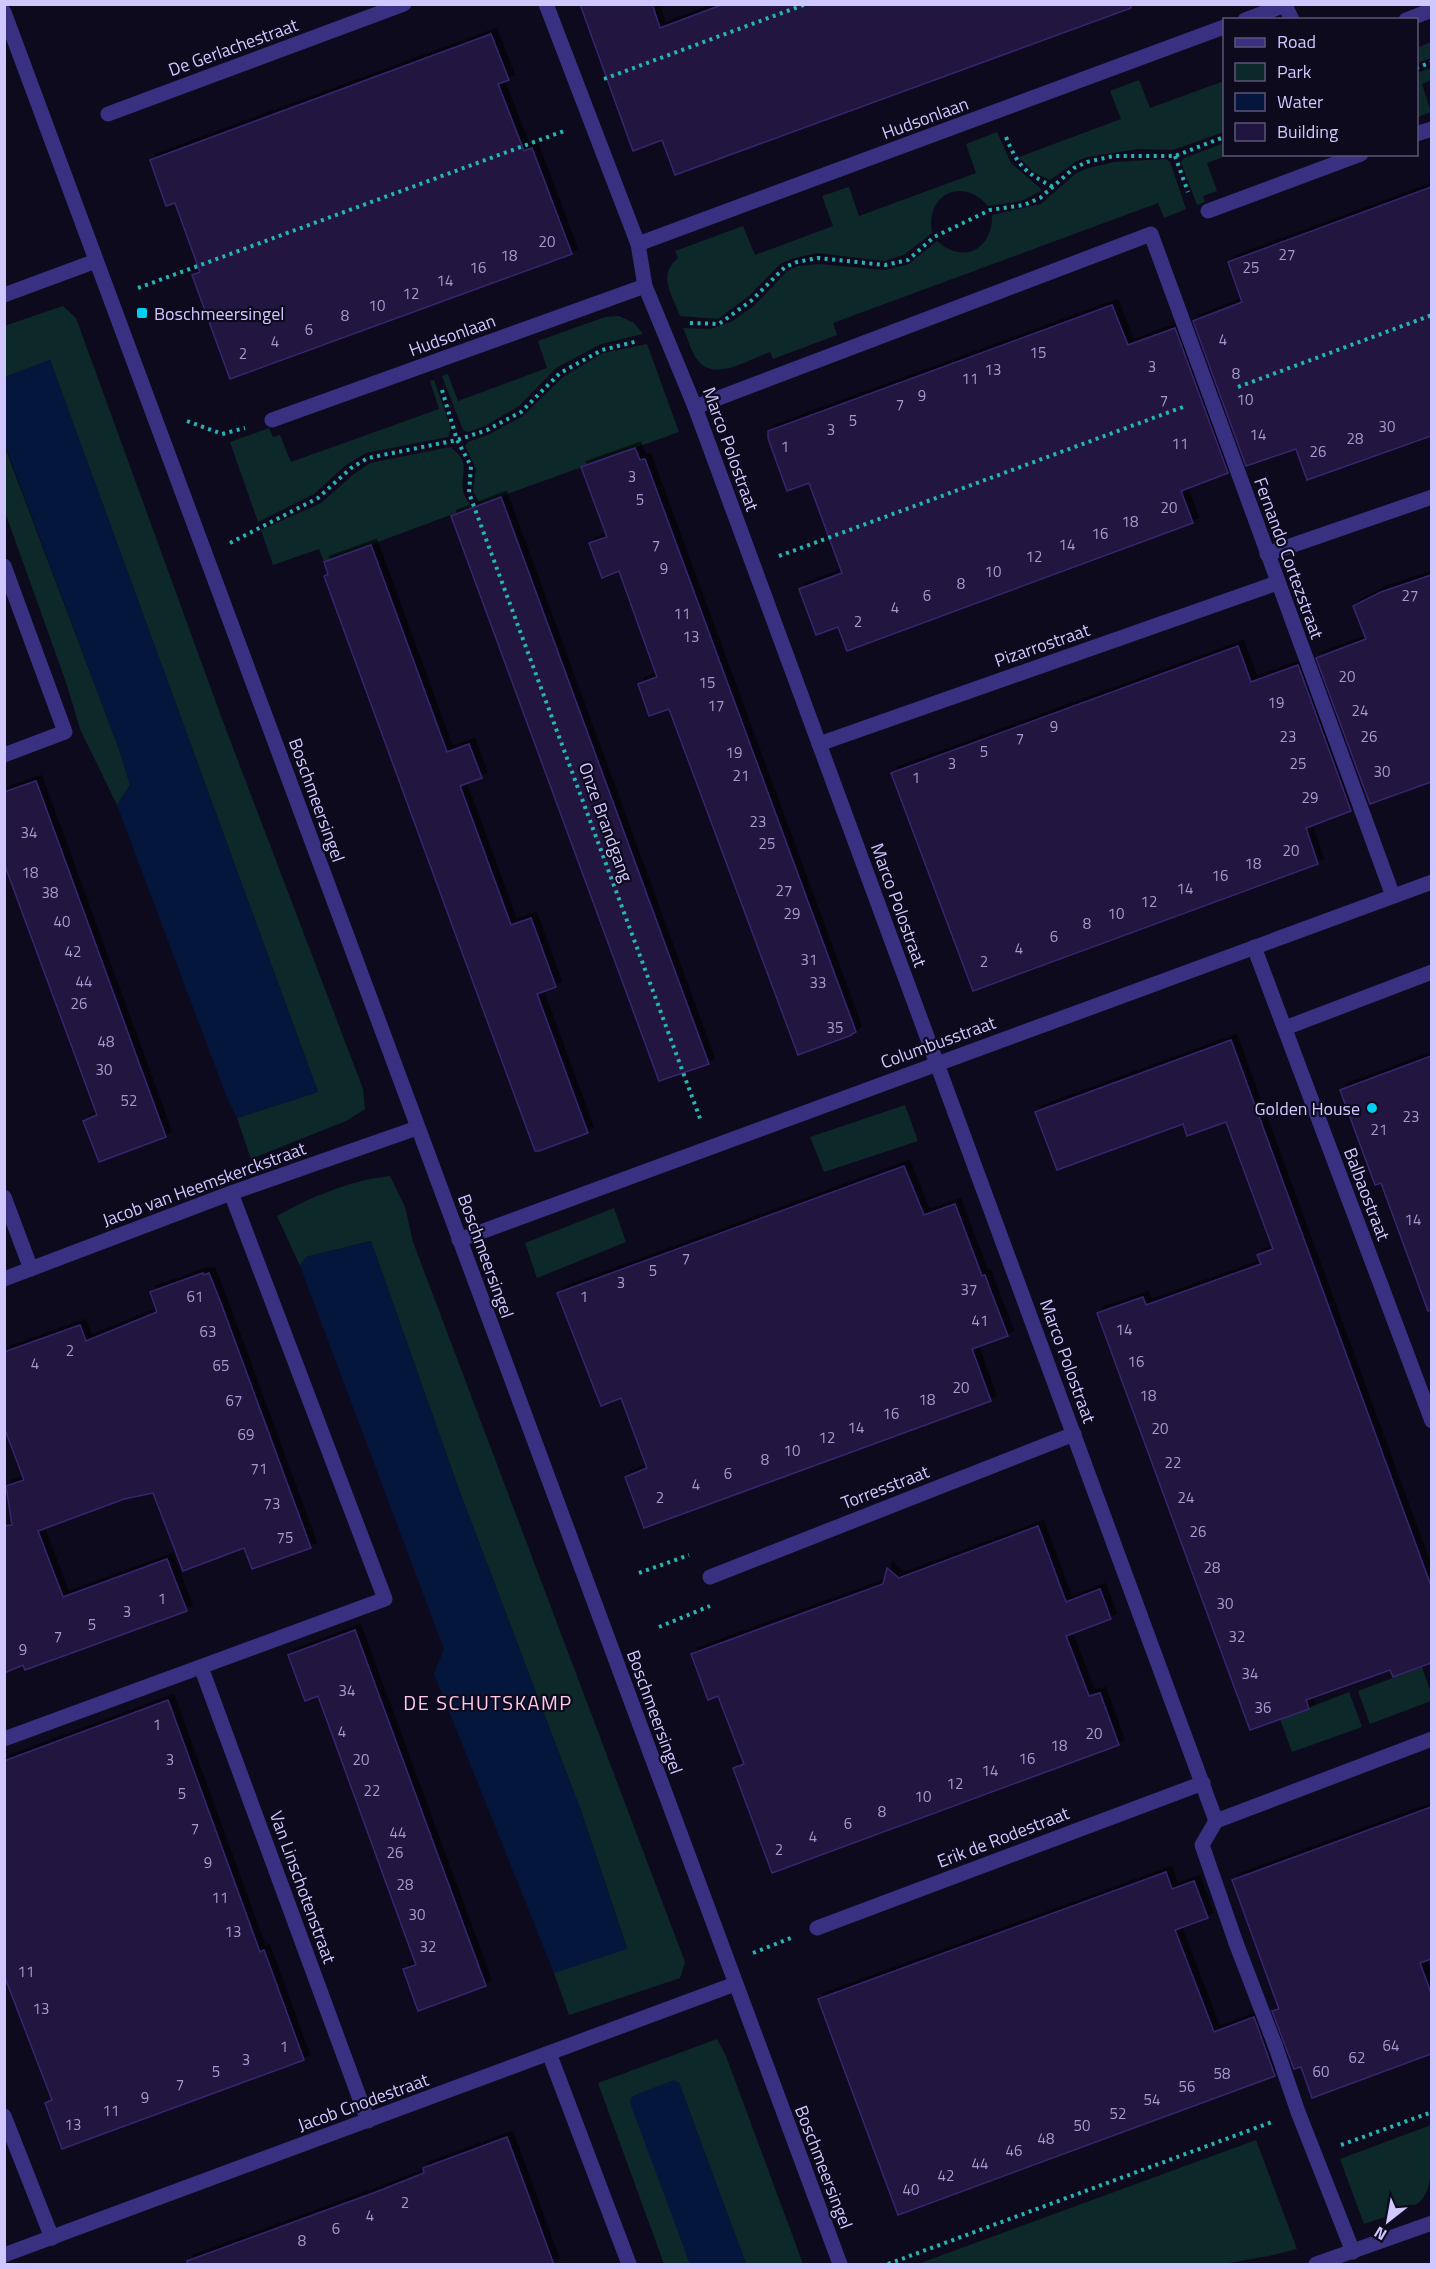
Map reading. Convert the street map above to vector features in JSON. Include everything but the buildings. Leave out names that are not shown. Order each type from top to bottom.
[{"type":"street","name":"De Gerlachestraat","points":[[108,114],[404,4]]},
{"type":"street","name":"Marco Polostraat","points":[[546,4],[638,244],[645,286],[695,407],[1216,1821]]},
{"type":"street","points":[[1250,18],[1285,5]]},
{"type":"street","points":[[1411,18],[1431,10]]},
{"type":"street","name":"Boschmeersingel","points":[[4,12],[840,2265]]},
{"type":"street","name":"Hudsonlaan","points":[[638,244],[1223,27]]},
{"type":"street","points":[[1208,211],[1356,156]]},
{"type":"street","name":"Fernando Cortezstraat","points":[[695,407],[1151,234],[1393,896]]},
{"type":"street","points":[[4,295],[96,261]]},
{"type":"street","name":"Hudsonlaan","points":[[272,420],[645,286]]},
{"type":"street","points":[[1267,554],[1431,497]]},
{"type":"street","points":[[4,566],[65,732],[4,755]]},
{"type":"street","name":"Pizarrostraat","points":[[819,744],[1277,583]]},
{"type":"street","name":"Columbusstraat","points":[[459,1240],[1431,882]]},
{"type":"street","name":"Balbaostraat","points":[[1254,946],[1431,1420]]},
{"type":"street","points":[[1285,1028],[1431,972]]},
{"type":"street","name":"Jacob van Heemskerckstraat","points":[[4,1279],[231,1193],[417,1128]]},
{"type":"street","points":[[4,1739],[385,1599],[231,1193]]},
{"type":"street","points":[[4,1197],[31,1269]]},
{"type":"street","name":"Torresstraat","points":[[710,1577],[1074,1434]]},
{"type":"street","name":"Van Linschotenstraat","points":[[201,1667],[368,2121]]},
{"type":"street","points":[[1353,2252],[1298,2112],[1202,1845],[1216,1821],[1431,1739]]},
{"type":"street","name":"Erik de Rodestraat","points":[[817,1928],[1203,1783]]},
{"type":"street","name":"Jacob Cnodestraat","points":[[4,2256],[735,1984]]},
{"type":"street","points":[[549,2053],[629,2265]]},
{"type":"street","points":[[4,2116],[52,2238]]},
{"type":"street","points":[[1316,2265],[1431,2223]]},
{"type":"path","points":[[578,89],[806,4]]},
{"type":"path","points":[[996,113],[1015,160],[1029,174],[1053,187]]},
{"type":"path","points":[[110,298],[590,122]]},
{"type":"path","points":[[206,555],[318,498],[351,468],[368,458],[457,440],[487,430],[521,411],[560,373],[602,350],[645,339],[683,323],[719,324],[752,300],[785,267],[797,262],[818,258],[885,265],[908,260],[934,237],[990,210],[1024,205],[1040,198],[1074,168],[1088,162],[1114,156],[1175,156],[1223,137]]},
{"type":"path","points":[[1175,156],[1190,195]]},
{"type":"path","points":[[753,566],[1431,315]]},
{"type":"path","name":"Onze Brandgang","points":[[433,362],[457,440],[471,466],[469,493],[476,506],[711,1147]]},
{"type":"path","points":[[159,428],[183,420],[222,434],[272,420]]},
{"type":"path","points":[[728,1963],[817,1928]]},
{"type":"path","points":[[888,2265],[1298,2112]]},
{"type":"path","points":[[1315,2155],[1431,2112]]},
{"type":"green space","points":[[1431,42],[1431,58],[1418,63],[1418,48]]},
{"type":"green space","points":[[1431,68],[1431,80],[1422,84],[1431,112],[1418,117],[1418,73]]},
{"type":"green space","points":[[1139,80],[1150,108],[1223,81],[1223,132],[1173,150],[1138,149],[1087,157],[1077,161],[1050,180],[1033,172],[1019,157],[1121,119],[1110,91]]},
{"type":"green space","points":[[997,132],[1011,163],[1041,191],[1021,201],[988,206],[968,192],[957,191],[948,194],[940,199],[934,208],[931,219],[932,233],[904,255],[884,261],[818,253],[794,258],[780,264],[749,296],[718,319],[680,316],[670,293],[667,278],[668,272],[678,258],[675,251],[743,226],[755,255],[833,226],[822,196],[849,187],[859,216],[976,173],[966,144]]},
{"type":"green space","points":[[1223,143],[1223,156],[1225,156],[1207,163],[1217,191],[1203,196],[1205,202],[1197,205],[1181,162],[1184,158]]},
{"type":"green space","points":[[1166,159],[1170,162],[1186,209],[1164,218],[1158,203],[833,323],[837,335],[773,359],[770,352],[734,367],[715,369],[706,367],[696,358],[683,328],[710,329],[731,322],[755,305],[787,271],[798,266],[819,264],[885,270],[909,264],[937,241],[957,252],[975,250],[987,237],[992,215],[1041,204],[1076,173],[1114,162]]},
{"type":"green space","points":[[63,306],[76,318],[222,719],[363,1089],[365,1109],[346,1121],[251,1159],[237,1118],[318,1092],[50,360],[5,377],[4,326]]},
{"type":"green space","points":[[619,316],[634,323],[643,334],[601,344],[556,368],[519,406],[485,426],[468,432],[463,430],[442,376],[448,374],[458,401],[547,368],[538,341],[605,317]]},
{"type":"green space","points":[[647,344],[679,432],[480,504],[473,491],[476,469],[465,446],[468,442],[490,434],[523,416],[563,377],[603,353]]},
{"type":"green space","points":[[434,380],[451,428],[448,437],[366,453],[346,465],[314,494],[258,522],[230,442],[269,428],[273,437],[280,435],[291,462],[439,409],[430,381]]},
{"type":"green space","points":[[4,445],[119,749],[130,785],[117,805],[80,729],[67,685],[5,512]]},
{"type":"green space","points":[[450,447],[457,453],[463,464],[464,494],[472,507],[324,562],[319,549],[273,565],[261,530],[321,503],[370,463]]},
{"type":"green space","points":[[905,1105],[918,1141],[824,1172],[810,1137]]},
{"type":"green space","points":[[390,1176],[405,1207],[413,1242],[685,1962],[680,1978],[569,2015],[554,1973],[627,1948],[581,1811],[458,1487],[371,1241],[306,1257],[300,1266],[277,1216],[332,1190],[361,1181]]},
{"type":"green space","points":[[614,1208],[626,1242],[537,1278],[525,1243]]},
{"type":"green space","points":[[1422,1667],[1431,1693],[1431,1701],[1370,1724],[1358,1691]]},
{"type":"green space","points":[[1349,1692],[1362,1727],[1292,1752],[1280,1719]]},
{"type":"green space","points":[[717,2039],[726,2056],[803,2264],[746,2264],[679,2083],[663,2189],[690,2264],[664,2264],[598,2083]]},
{"type":"green space","points":[[1431,2125],[1432,2168],[1423,2198],[1417,2204],[1404,2210],[1364,2224],[1340,2159]]},
{"type":"green space","points":[[1256,2140],[1297,2249],[1222,2264],[918,2264]]},
{"type":"water","points":[[50,360],[318,1092],[237,1118],[226,1095],[117,805],[130,785],[119,749],[5,445],[5,377]]},
{"type":"water","points":[[371,1241],[458,1487],[581,1811],[627,1949],[554,1973],[434,1674],[444,1649],[300,1266],[306,1257]]},
{"type":"water","points":[[674,2080],[679,2083],[746,2264],[690,2264],[630,2103],[631,2098],[635,2095]]},
{"type":"place","name":"Boschmeersingel","points":[[142,313]]},
{"type":"place","name":"Golden House","points":[[1372,1108]]},
{"type":"district","name":"DE SCHUTSKAMP","points":[[488,1702]]}]
